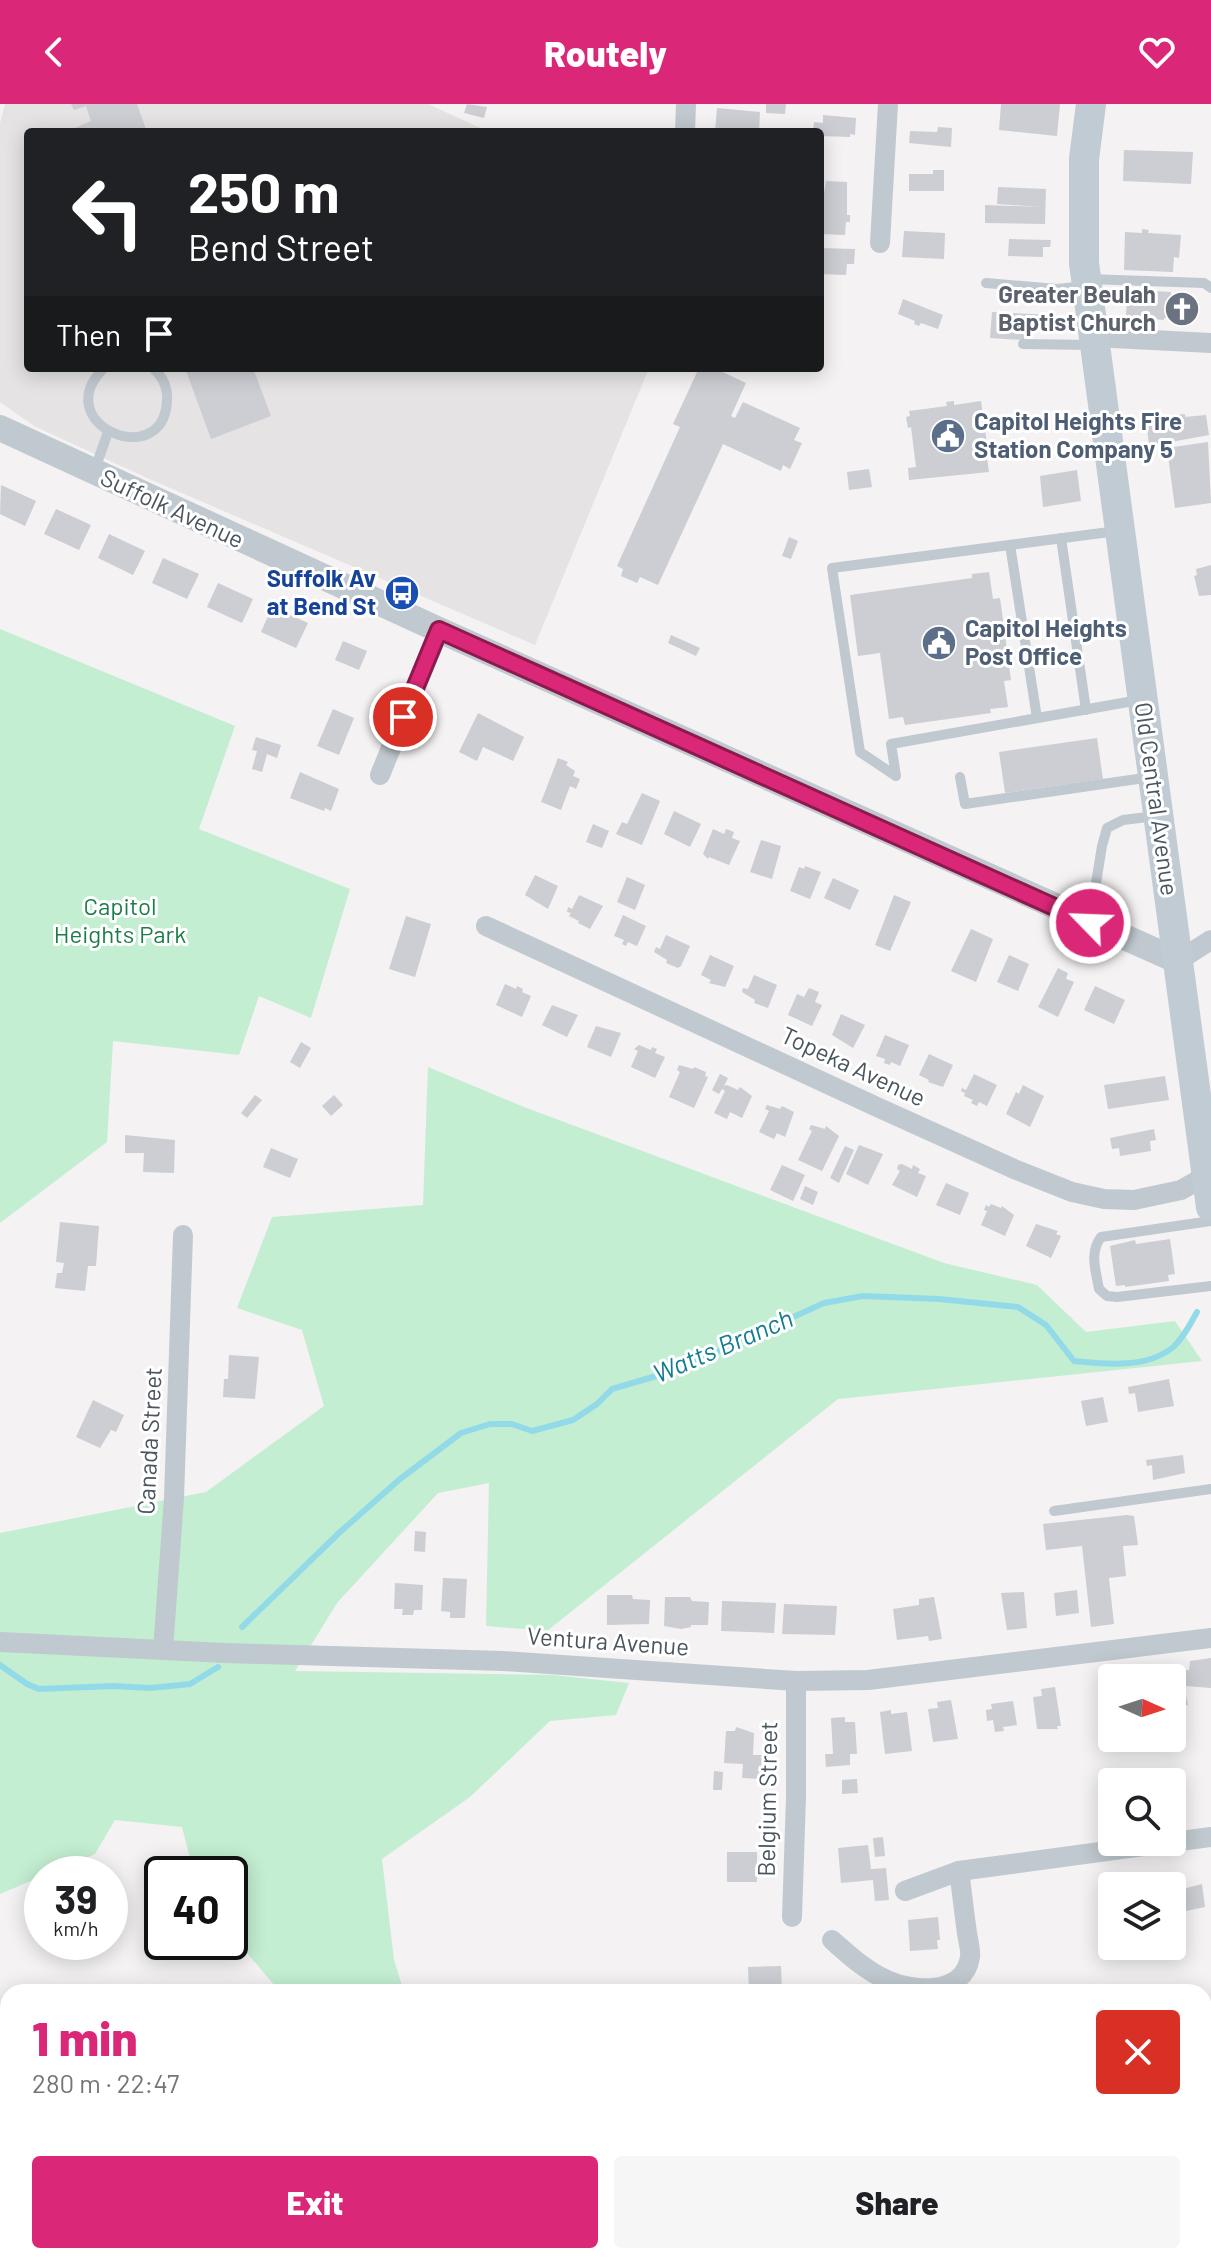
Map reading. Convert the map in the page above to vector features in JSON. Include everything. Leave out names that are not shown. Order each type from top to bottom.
[{"type":"main road","name":"Old Central Avenue","points":[[1091,104],[1084,159],[1083,221],[1087,282],[1211,1207]]},
{"type":"street","points":[[685,128],[686,104]]},
{"type":"street","points":[[880,243],[888,104]]},
{"type":"street","points":[[1094,341],[1211,343]]},
{"type":"street","name":"Suffolk Avenue","points":[[0,428],[439,630],[1178,961]]},
{"type":"street","points":[[380,775],[439,630]]},
{"type":"street","name":"Topeka Avenue","points":[[486,926],[891,1114],[1072,1192],[1104,1199],[1134,1200],[1181,1190],[1209,1175]]},
{"type":"street","points":[[1178,961],[1211,940]]},
{"type":"street","name":"Canada Street","points":[[163,1650],[174,1498],[183,1235]]},
{"type":"street","name":"Ventura Avenue","points":[[0,1642],[503,1661],[796,1681],[868,1680],[1211,1638]]},
{"type":"street","name":"Belgium Street","points":[[792,1917],[796,1681]]},
{"type":"street","points":[[905,1891],[959,1871],[1211,1837]]},
{"type":"street","points":[[951,1984],[962,1973],[970,1957],[959,1871]]},
{"type":"street","points":[[832,1940],[866,1969],[900,1984]]},
{"type":"lane","points":[[986,283],[1057,289],[1087,282],[1204,283],[1211,288]]},
{"type":"lane","points":[[1023,344],[1094,341]]},
{"type":"lane","points":[[101,372],[91,387],[90,407],[98,424],[123,438],[134,438],[152,430],[162,420],[168,393],[156,372]]},
{"type":"lane","points":[[93,473],[108,432]]},
{"type":"lane","points":[[1119,531],[832,568],[860,752],[896,776],[891,744],[1142,699]]},
{"type":"lane","points":[[1061,538],[1086,710]]},
{"type":"lane","points":[[1010,545],[1037,718]]},
{"type":"lane","points":[[960,777],[965,804],[1153,777]]},
{"type":"lane","points":[[1090,923],[1107,828],[1123,820],[1158,816]]},
{"type":"lane","points":[[1211,1221],[1101,1237],[1094,1246],[1093,1256],[1099,1289],[1107,1296],[1211,1286]]},
{"type":"lane","points":[[1054,1511],[1211,1489]]},
{"type":"shaded area","points":[[5,104],[428,104],[480,128],[24,128],[24,372],[647,372],[535,645],[147,478],[34,426],[0,402],[0,123]]},
{"type":"green space","name":"Capitol Heights Park","points":[[0,629],[235,726],[199,829],[350,889],[311,1018],[259,996],[239,1055],[113,1041],[107,1142],[0,1223]]},
{"type":"green space","points":[[428,1067],[524,1107],[944,1263],[1037,1285],[1086,1332],[1175,1321],[1202,1361],[838,1399],[547,1631],[486,1626],[489,1483],[438,1493],[337,1603],[295,1671],[552,1675],[629,1683],[616,1715],[550,1721],[470,1797],[382,1859],[394,1960],[402,1984],[273,1984],[248,1954],[248,1856],[189,1856],[182,1827],[115,1820],[95,1854],[90,1856],[24,1856],[24,1884],[0,1894],[0,1533],[206,1492],[324,1406],[302,1330],[237,1308],[272,1217],[423,1205]]},
{"type":"building","points":[[71,104],[137,104],[146,128],[75,128],[91,121],[86,106],[74,110]]},
{"type":"building","points":[[467,104],[487,107],[484,118],[464,113]]},
{"type":"building","points":[[766,104],[786,104],[785,114],[766,113]]},
{"type":"building","points":[[1001,104],[1060,104],[1057,136],[999,130]]},
{"type":"building","points":[[717,108],[760,112],[759,128],[715,128]]},
{"type":"building","points":[[823,115],[856,118],[855,135],[824,136],[824,128],[813,128],[814,122],[823,123]]},
{"type":"building","points":[[938,127],[952,128],[951,147],[909,143],[910,131],[937,132]]},
{"type":"building","points":[[1124,150],[1193,152],[1191,184],[1123,181]]},
{"type":"building","points":[[933,170],[944,170],[944,191],[909,191],[909,174],[933,174]]},
{"type":"building","points":[[826,181],[847,182],[847,215],[850,215],[850,222],[846,222],[845,235],[824,234]]},
{"type":"building","points":[[998,187],[1046,189],[1045,224],[985,223],[985,205],[1042,207],[997,204]]},
{"type":"building","points":[[1142,229],[1149,230],[1148,233],[1181,235],[1179,258],[1174,257],[1173,272],[1124,270],[1125,232],[1142,233]]},
{"type":"building","points":[[904,231],[945,233],[944,259],[902,257]]},
{"type":"building","points":[[1009,239],[1051,240],[1050,247],[1043,247],[1043,257],[1008,256]]},
{"type":"building","points":[[824,248],[855,249],[854,264],[847,264],[846,275],[824,274]]},
{"type":"building","points":[[1127,292],[1171,292],[1170,318],[1126,317]]},
{"type":"building","points":[[903,299],[943,315],[938,329],[921,323],[919,326],[898,314]]},
{"type":"building","points":[[992,312],[1052,315],[1051,331],[1025,329],[1024,340],[990,338]]},
{"type":"building","points":[[186,372],[254,372],[271,416],[211,439]]},
{"type":"building","points":[[697,372],[723,372],[746,383],[731,416],[735,418],[743,402],[800,428],[794,440],[802,443],[790,469],[783,465],[781,471],[723,444],[658,585],[640,577],[637,583],[621,576],[623,569],[617,566],[680,427],[673,424]]},
{"type":"building","points":[[954,401],[954,405],[981,401],[989,472],[909,480],[908,468],[916,467],[911,427],[908,428],[906,417],[910,416],[909,411],[947,406],[946,402]]},
{"type":"building","points":[[1185,414],[1185,417],[1206,415],[1209,435],[1149,446],[1146,418]]},
{"type":"building","points":[[1208,442],[1211,503],[1175,508],[1167,448]]},
{"type":"building","points":[[869,469],[872,487],[849,490],[847,472]]},
{"type":"building","points":[[1077,470],[1081,501],[1043,507],[1040,476]]},
{"type":"building","points":[[1,485],[36,501],[25,526],[0,514]]},
{"type":"building","points":[[56,509],[91,525],[79,550],[44,534]]},
{"type":"building","points":[[109,534],[145,551],[133,575],[98,558]]},
{"type":"building","points":[[789,537],[798,541],[791,559],[782,556]]},
{"type":"building","points":[[163,558],[199,574],[187,599],[152,583]]},
{"type":"building","points":[[1211,565],[1211,595],[1199,596],[1194,576],[1197,575],[1196,569]]},
{"type":"building","points":[[989,572],[993,599],[1000,598],[1011,680],[1004,681],[1008,707],[990,709],[991,713],[905,725],[903,717],[889,719],[880,653],[858,656],[850,595],[972,578],[972,574]]},
{"type":"building","points":[[218,583],[253,599],[242,623],[207,607]]},
{"type":"building","points":[[272,607],[308,623],[296,648],[261,632]]},
{"type":"building","points":[[671,635],[700,648],[696,656],[668,643]]},
{"type":"building","points":[[343,641],[367,651],[359,670],[335,660]]},
{"type":"building","points":[[333,709],[354,718],[339,755],[317,746]]},
{"type":"building","points":[[478,713],[524,737],[513,761],[483,747],[477,761],[459,752]]},
{"type":"building","points":[[256,737],[281,745],[277,758],[267,754],[262,772],[252,769],[257,751],[252,750]]},
{"type":"building","points":[[1097,738],[1103,779],[1005,793],[999,752]]},
{"type":"building","points":[[558,758],[568,762],[566,765],[575,771],[573,776],[580,779],[576,789],[570,786],[561,810],[541,802]]},
{"type":"building","points":[[300,772],[339,789],[331,811],[290,798]]},
{"type":"building","points":[[642,793],[660,801],[642,845],[616,834],[622,822],[627,824]]},
{"type":"building","points":[[674,811],[701,824],[690,847],[664,834]]},
{"type":"building","points":[[593,824],[609,831],[602,848],[586,842]]},
{"type":"building","points":[[713,829],[724,834],[726,829],[734,832],[732,838],[740,841],[729,865],[708,859],[703,854]]},
{"type":"building","points":[[761,840],[781,846],[772,879],[750,872]]},
{"type":"building","points":[[805,866],[821,872],[810,899],[790,891],[799,867],[804,869]]},
{"type":"building","points":[[535,875],[558,886],[548,909],[525,895]]},
{"type":"building","points":[[627,877],[645,885],[635,910],[617,902]]},
{"type":"building","points":[[833,878],[859,890],[850,910],[824,898]]},
{"type":"building","points":[[579,895],[603,906],[590,929],[567,912]]},
{"type":"building","points":[[894,895],[911,902],[890,951],[875,945]]},
{"type":"building","points":[[623,915],[646,926],[637,946],[628,942],[626,946],[622,944],[624,940],[614,936]]},
{"type":"building","points":[[406,916],[431,924],[415,977],[389,969]]},
{"type":"building","points":[[971,929],[993,939],[976,982],[951,971]]},
{"type":"building","points":[[666,935],[690,946],[678,968],[666,963],[667,960],[654,952],[656,947],[660,949]]},
{"type":"building","points":[[710,955],[734,966],[725,987],[709,983],[711,980],[701,975]]},
{"type":"building","points":[[1009,955],[1029,964],[1018,991],[997,982]]},
{"type":"building","points":[[1058,968],[1068,973],[1066,979],[1074,982],[1058,1017],[1038,1007]]},
{"type":"building","points":[[754,975],[777,985],[768,1008],[754,1003],[755,1000],[742,992],[743,988],[748,989]]},
{"type":"building","points":[[505,984],[516,989],[517,986],[531,996],[522,1017],[496,1005]]},
{"type":"building","points":[[1095,986],[1125,1000],[1114,1024],[1084,1010]]},
{"type":"building","points":[[809,988],[819,992],[815,1002],[822,1005],[812,1026],[788,1015],[797,994],[804,997]]},
{"type":"building","points":[[552,1005],[578,1015],[567,1037],[542,1025]]},
{"type":"building","points":[[841,1014],[865,1025],[853,1048],[832,1035]]},
{"type":"building","points":[[596,1026],[621,1033],[611,1057],[587,1047]]},
{"type":"building","points":[[885,1035],[909,1045],[900,1066],[884,1063],[885,1059],[876,1056]]},
{"type":"building","points":[[301,1042],[311,1048],[300,1068],[290,1062]]},
{"type":"building","points":[[639,1045],[657,1049],[655,1053],[665,1057],[655,1078],[631,1067],[638,1051],[634,1049]]},
{"type":"building","points":[[929,1054],[953,1065],[943,1087],[919,1075]]},
{"type":"building","points":[[679,1065],[694,1067],[706,1072],[705,1076],[708,1077],[694,1108],[669,1097],[680,1072],[677,1070]]},
{"type":"building","points":[[720,1074],[728,1078],[724,1086],[738,1090],[740,1087],[752,1096],[742,1118],[730,1112],[727,1119],[714,1113],[725,1091],[722,1089],[719,1094],[712,1090]]},
{"type":"building","points":[[974,1074],[997,1085],[987,1106],[979,1102],[977,1106],[971,1103],[973,1100],[961,1091],[962,1088],[966,1090]]},
{"type":"building","points":[[1165,1076],[1169,1100],[1108,1109],[1104,1085]]},
{"type":"building","points":[[1023,1085],[1044,1096],[1030,1127],[1006,1114],[1016,1092],[1019,1094]]},
{"type":"building","points":[[255,1095],[262,1100],[247,1118],[241,1113]]},
{"type":"building","points":[[334,1095],[343,1105],[331,1116],[322,1106]]},
{"type":"building","points":[[767,1105],[780,1109],[782,1106],[794,1112],[785,1137],[777,1133],[774,1139],[759,1132],[769,1111],[765,1109]]},
{"type":"building","points":[[811,1125],[825,1129],[826,1126],[839,1136],[822,1171],[798,1160],[812,1131],[809,1129]]},
{"type":"building","points":[[1154,1129],[1156,1140],[1150,1141],[1151,1151],[1120,1156],[1119,1148],[1112,1149],[1110,1138]]},
{"type":"building","points":[[125,1135],[175,1140],[174,1173],[143,1172],[144,1153],[125,1153]]},
{"type":"building","points":[[859,1145],[883,1154],[868,1185],[846,1174]]},
{"type":"building","points":[[845,1146],[854,1150],[839,1183],[830,1178]]},
{"type":"building","points":[[271,1148],[298,1159],[290,1178],[263,1167]]},
{"type":"building","points":[[782,1165],[805,1175],[793,1201],[770,1190]]},
{"type":"building","points":[[898,1165],[912,1169],[913,1165],[920,1169],[918,1173],[926,1176],[917,1197],[892,1185],[900,1171]]},
{"type":"building","points":[[946,1183],[969,1193],[960,1215],[936,1205]]},
{"type":"building","points":[[805,1186],[818,1192],[813,1205],[800,1199]]},
{"type":"building","points":[[991,1204],[1002,1206],[1014,1215],[1005,1236],[981,1225],[987,1211],[984,1210],[986,1205],[989,1207]]},
{"type":"building","points":[[60,1222],[99,1226],[96,1266],[88,1266],[85,1291],[55,1288],[57,1273],[62,1273],[64,1263],[56,1262]]},
{"type":"building","points":[[1036,1224],[1058,1231],[1056,1234],[1061,1236],[1051,1258],[1026,1246]]},
{"type":"building","points":[[1170,1239],[1175,1274],[1168,1275],[1169,1281],[1116,1286],[1110,1246],[1135,1240],[1136,1244]]},
{"type":"building","points":[[229,1355],[259,1357],[255,1399],[223,1397],[224,1379],[228,1379]]},
{"type":"building","points":[[1169,1379],[1174,1406],[1138,1412],[1135,1393],[1129,1394],[1128,1387]]},
{"type":"building","points":[[1103,1397],[1108,1422],[1086,1426],[1081,1401]]},
{"type":"building","points":[[93,1400],[124,1415],[116,1432],[111,1430],[100,1448],[76,1437]]},
{"type":"building","points":[[1183,1455],[1185,1473],[1153,1480],[1152,1465],[1147,1466],[1146,1460]]},
{"type":"building","points":[[1134,1516],[1138,1545],[1123,1546],[1126,1576],[1109,1578],[1114,1624],[1091,1627],[1082,1546],[1046,1550],[1043,1524]]},
{"type":"building","points":[[415,1531],[426,1532],[425,1552],[414,1551]]},
{"type":"building","points":[[443,1578],[467,1579],[465,1618],[450,1618],[450,1612],[441,1611]]},
{"type":"building","points":[[395,1583],[423,1585],[422,1610],[414,1610],[413,1615],[402,1615],[403,1609],[394,1609]]},
{"type":"building","points":[[1077,1590],[1079,1613],[1056,1616],[1054,1593]]},
{"type":"building","points":[[1024,1592],[1027,1628],[1007,1630],[1001,1593]]},
{"type":"building","points":[[607,1595],[632,1595],[633,1599],[650,1600],[649,1624],[607,1625]]},
{"type":"building","points":[[665,1597],[690,1597],[692,1601],[709,1602],[708,1625],[691,1625],[681,1629],[664,1626]]},
{"type":"building","points":[[934,1597],[942,1639],[929,1641],[928,1636],[897,1640],[893,1609],[919,1605],[919,1599]]},
{"type":"building","points":[[722,1601],[776,1603],[774,1633],[721,1631]]},
{"type":"building","points":[[784,1604],[837,1606],[835,1635],[782,1634]]},
{"type":"building","points":[[1211,1658],[1211,1688],[1186,1686],[1186,1670],[1189,1670],[1190,1661]]},
{"type":"building","points":[[1055,1687],[1061,1726],[1057,1726],[1058,1729],[1037,1729],[1033,1697],[1042,1696],[1041,1689]]},
{"type":"building","points":[[951,1700],[958,1739],[933,1742],[928,1709],[938,1708],[937,1702]]},
{"type":"building","points":[[1013,1701],[1017,1725],[995,1732],[993,1720],[987,1721],[986,1710],[992,1709],[991,1704]]},
{"type":"building","points":[[891,1710],[891,1714],[907,1712],[912,1751],[885,1754],[880,1712]]},
{"type":"building","points":[[845,1717],[845,1722],[855,1722],[857,1754],[850,1754],[850,1765],[826,1767],[825,1754],[833,1754],[831,1718]]},
{"type":"building","points":[[736,1727],[754,1733],[753,1755],[763,1755],[762,1779],[742,1778],[743,1764],[724,1763],[726,1731],[735,1731]]},
{"type":"building","points":[[714,1771],[723,1772],[722,1790],[713,1790]]},
{"type":"building","points":[[857,1779],[858,1793],[842,1794],[842,1780]]},
{"type":"building","points":[[883,1837],[885,1856],[875,1857],[873,1838]]},
{"type":"building","points":[[868,1845],[871,1869],[886,1868],[889,1900],[875,1901],[873,1880],[841,1883],[838,1848]]},
{"type":"building","points":[[727,1852],[757,1852],[757,1882],[727,1882]]},
{"type":"building","points":[[1202,1884],[1205,1907],[1186,1911],[1186,1888]]},
{"type":"building","points":[[938,1917],[938,1949],[910,1951],[908,1920]]},
{"type":"building","points":[[781,1966],[782,1984],[749,1984],[748,1967]]},
{"type":"waterway","name":"Watts Branch","points":[[242,1627],[340,1532],[400,1479],[461,1433],[490,1424],[512,1424],[532,1431],[573,1420],[597,1404],[612,1389],[677,1370],[824,1303],[863,1296],[1018,1307],[1046,1325],[1074,1361],[1112,1364],[1138,1362],[1161,1355],[1180,1340],[1197,1312]]},
{"type":"waterway","name":"Watts Branch","points":[[0,1665],[39,1689],[150,1688],[190,1684],[218,1667]]},
{"type":"place","name":"Greater Beulah Baptist Church","points":[[1182,309]]},
{"type":"place","name":"Capitol Heights Fire Station Company 5","points":[[948,436]]},
{"type":"place","name":"Suffolk Av at Bend St","points":[[402,593]]},
{"type":"place","name":"Capitol Heights Post Office","points":[[939,643]]},
{"type":"route","points":[[403,717],[439,630],[1090,923]]}]
